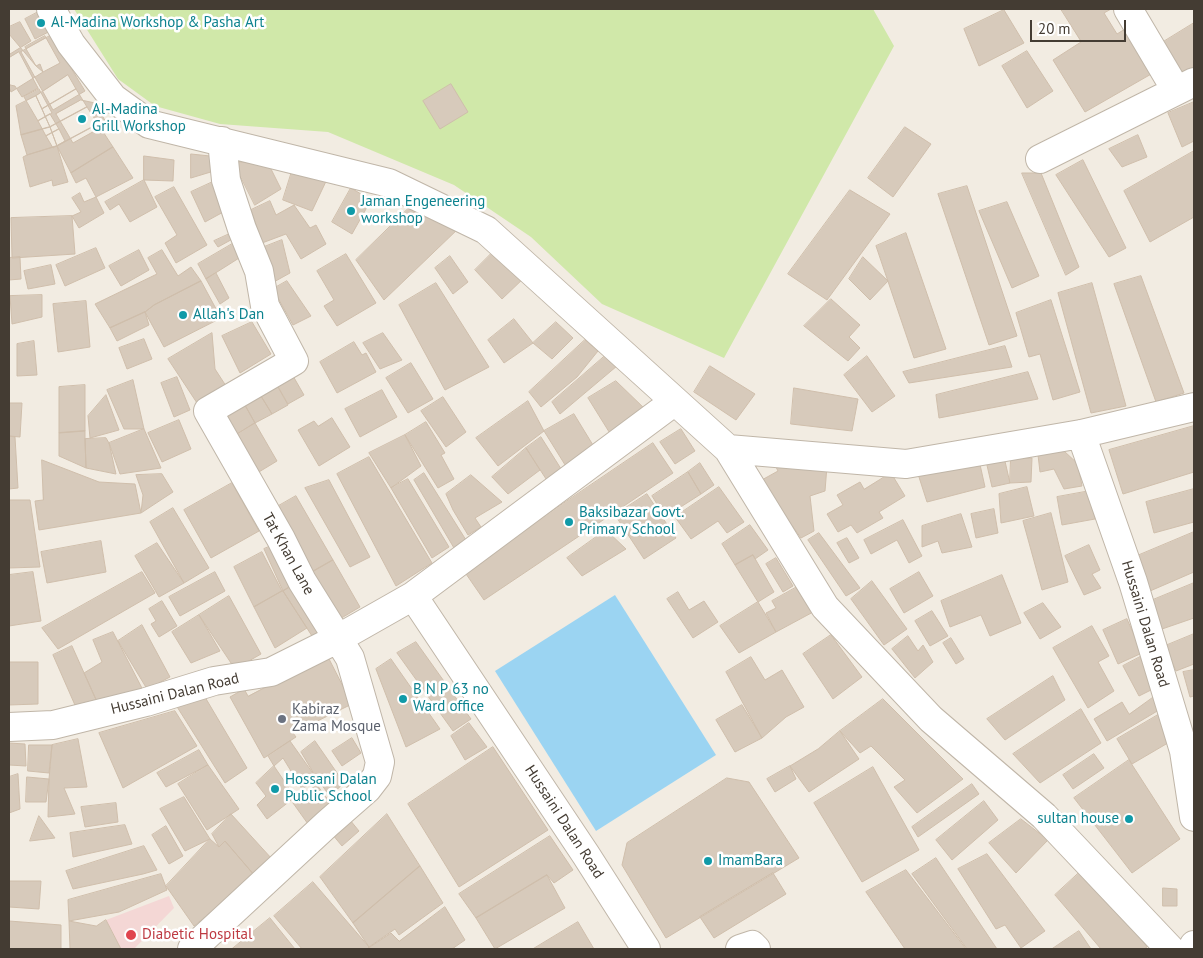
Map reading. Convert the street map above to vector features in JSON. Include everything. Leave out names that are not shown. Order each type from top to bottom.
[{"type":"street","points":[[51,9],[71,44],[113,98],[149,124],[389,183],[486,230],[728,449],[825,607],[931,719],[1044,816],[1170,949]]},
{"type":"street","points":[[1040,159],[1185,86],[1128,9]]},
{"type":"street","name":"Tat Khan Lane","points":[[192,949],[367,789],[377,776],[380,762],[350,658],[302,581],[281,539],[208,411],[294,361],[265,306],[258,271],[226,180],[222,142]]},
{"type":"street","name":"Hussaini Dalan Road","points":[[9,727],[53,725],[146,702],[214,681],[271,672],[339,638],[413,596],[675,401]]},
{"type":"street","points":[[728,449],[906,464],[1081,434],[1194,408]]},
{"type":"street","name":"Hussaini Dalan Road","points":[[1081,434],[1133,582],[1184,751],[1194,818]]},
{"type":"street","name":"Hussaini Dalan Road","points":[[413,596],[586,855],[646,949]]},
{"type":"street","points":[[740,949],[752,946],[756,949]]},
{"type":"shaded area","name":"Diabetic Hospital","points":[[169,896],[174,908],[134,949],[121,949],[106,920]]},
{"type":"green space","points":[[74,9],[873,9],[894,46],[724,358],[602,304],[531,237],[454,185],[328,132],[220,124],[155,106],[118,79]]},
{"type":"water","points":[[615,595],[716,755],[596,831],[495,671]]},
{"type":"building","name":"Al-Madina Workshop & Pasha Art","points":[[44,9],[56,28],[35,39],[25,19]]},
{"type":"building","points":[[1061,9],[1111,9],[1104,13],[1117,34],[1133,24],[1160,69],[1085,112],[1053,60],[1081,42]]},
{"type":"building","points":[[1004,10],[1024,43],[979,66],[964,29]]},
{"type":"building","points":[[20,22],[31,41],[10,54],[9,27]]},
{"type":"building","points":[[1194,23],[1194,68],[1179,76],[1160,44]]},
{"type":"building","points":[[57,32],[76,65],[71,68],[85,91],[53,110],[21,52]]},
{"type":"building","points":[[9,34],[43,72],[11,92],[9,87]]},
{"type":"building","points":[[45,36],[60,63],[43,72],[40,64],[36,66],[25,47]]},
{"type":"building","points":[[1027,51],[1053,91],[1027,108],[1002,66]]},
{"type":"building","points":[[19,52],[38,88],[22,97],[15,86],[9,83],[9,58]]},
{"type":"building","points":[[68,75],[76,89],[42,109],[36,96]]},
{"type":"building","points":[[451,84],[468,112],[440,129],[423,101]]},
{"type":"building","points":[[39,89],[52,113],[38,121],[24,97]]},
{"type":"building","points":[[76,89],[87,107],[50,127],[42,109]]},
{"type":"building","points":[[36,96],[50,127],[21,135],[16,106]]},
{"type":"building","name":"Al-Madina Grill Workshop","points":[[81,100],[95,103],[107,124],[73,143],[56,114]]},
{"type":"building","points":[[1194,102],[1194,141],[1182,147],[1168,113]]},
{"type":"building","points":[[87,107],[98,124],[57,146],[50,127]]},
{"type":"building","points":[[50,114],[59,129],[46,136],[38,121]]},
{"type":"building","points":[[98,124],[113,147],[71,173],[57,146]]},
{"type":"building","points":[[50,127],[57,146],[27,155],[21,135]]},
{"type":"building","points":[[905,127],[931,144],[893,197],[868,178]]},
{"type":"building","points":[[59,129],[65,141],[53,148],[46,136]]},
{"type":"building","points":[[1138,135],[1147,157],[1122,167],[1109,149]]},
{"type":"building","points":[[57,146],[68,182],[53,186],[52,180],[30,187],[23,157]]},
{"type":"building","points":[[113,147],[133,178],[96,197],[86,178],[76,183],[71,173]]},
{"type":"building","points":[[1194,151],[1194,217],[1150,242],[1124,191]]},
{"type":"building","points":[[191,154],[210,156],[214,171],[191,178]]},
{"type":"building","points":[[144,156],[174,160],[173,181],[144,180]]},
{"type":"building","points":[[1083,160],[1126,248],[1109,257],[1056,175]]},
{"type":"building","points":[[233,161],[269,165],[281,189],[255,205]]},
{"type":"building","points":[[293,168],[329,175],[312,211],[283,200]]},
{"type":"building","points":[[1022,173],[1041,173],[1079,267],[1066,275]]},
{"type":"building","points":[[144,180],[157,207],[130,222],[119,204],[110,210],[105,202]]},
{"type":"building","points":[[217,180],[227,210],[205,222],[191,192]]},
{"type":"building","points":[[967,186],[1017,336],[989,345],[938,194]]},
{"type":"building","points":[[174,187],[207,245],[176,263],[165,243],[177,235],[155,197]]},
{"type":"building","name":"Jaman Engeneering workshop","points":[[351,188],[371,200],[352,234],[332,222]]},
{"type":"building","points":[[850,190],[890,214],[827,300],[788,274]]},
{"type":"building","points":[[80,193],[84,202],[96,197],[104,213],[79,228],[72,216],[81,212],[72,198]]},
{"type":"building","points":[[270,201],[276,215],[294,205],[310,228],[316,225],[326,244],[301,259],[286,234],[262,243],[251,210]]},
{"type":"building","points":[[1007,202],[1039,276],[1012,288],[979,211]]},
{"type":"building","points":[[411,206],[459,228],[384,300],[356,260]]},
{"type":"building","points":[[72,216],[75,254],[12,258],[11,218]]},
{"type":"building","points":[[236,231],[238,236],[218,247],[214,241]]},
{"type":"building","points":[[906,233],[946,349],[914,358],[876,246]]},
{"type":"building","points":[[239,240],[247,253],[206,279],[198,264]]},
{"type":"building","points":[[282,240],[290,273],[272,283],[259,249]]},
{"type":"building","points":[[96,248],[105,268],[65,286],[56,265]]},
{"type":"building","points":[[496,249],[525,277],[502,299],[475,270]]},
{"type":"building","points":[[139,250],[149,270],[121,286],[109,266]]},
{"type":"building","points":[[162,250],[178,276],[191,267],[201,281],[154,305],[145,312],[110,328],[95,304],[157,274],[148,258]]},
{"type":"building","points":[[346,254],[376,303],[337,326],[324,306],[334,300],[317,271]]},
{"type":"building","points":[[450,256],[468,282],[453,294],[435,268]]},
{"type":"building","points":[[20,257],[21,279],[9,280],[9,258]]},
{"type":"building","points":[[863,257],[888,281],[870,300],[849,279]]},
{"type":"building","points":[[51,265],[55,284],[28,289],[24,271]]},
{"type":"building","points":[[216,273],[229,298],[220,304],[206,279]]},
{"type":"building","points":[[1141,276],[1184,393],[1156,402],[1114,284]]},
{"type":"building","name":"Allah's Dan","points":[[201,281],[221,318],[164,347],[145,312],[154,305]]},
{"type":"building","points":[[287,281],[311,316],[293,325],[273,289]]},
{"type":"building","points":[[436,283],[489,367],[445,390],[399,305]]},
{"type":"building","points":[[1092,283],[1126,406],[1091,413],[1058,293]]},
{"type":"building","points":[[42,295],[42,317],[12,324],[10,296]]},
{"type":"building","points":[[831,299],[860,325],[849,337],[860,348],[848,361],[804,326]]},
{"type":"building","points":[[1051,300],[1080,392],[1053,400],[1040,354],[1029,357],[1016,313]]},
{"type":"building","points":[[86,301],[90,347],[58,352],[53,304]]},
{"type":"building","points":[[145,312],[149,325],[117,341],[110,328]]},
{"type":"building","points":[[514,319],[533,343],[504,363],[488,340]]},
{"type":"building","points":[[252,322],[271,354],[240,373],[222,336]]},
{"type":"building","points":[[556,322],[573,338],[552,359],[533,343]]},
{"type":"building","points":[[212,333],[215,369],[228,389],[199,406],[168,359]]},
{"type":"building","points":[[383,333],[402,360],[380,369],[363,343]]},
{"type":"building","points":[[144,339],[152,359],[127,369],[119,348]]},
{"type":"building","points":[[585,340],[598,351],[577,377],[541,407],[529,392]]},
{"type":"building","points":[[34,341],[37,375],[17,376],[17,344]]},
{"type":"building","points":[[354,342],[362,355],[366,353],[376,372],[337,393],[320,362]]},
{"type":"building","points":[[1005,346],[1012,367],[909,383],[903,372]]},
{"type":"building","points":[[606,355],[617,366],[560,414],[552,402]]},
{"type":"building","points":[[867,356],[895,396],[872,412],[844,375]]},
{"type":"building","points":[[411,363],[433,399],[408,413],[386,378]]},
{"type":"building","points":[[710,366],[755,394],[736,420],[694,392]]},
{"type":"building","points":[[289,369],[304,395],[288,404],[273,378]]},
{"type":"building","points":[[1028,372],[1038,399],[939,418],[936,395]]},
{"type":"building","points":[[177,377],[190,410],[174,417],[161,383]]},
{"type":"building","points":[[273,378],[288,405],[272,414],[256,388]]},
{"type":"building","points":[[133,380],[144,429],[124,429],[107,390]]},
{"type":"building","points":[[616,381],[645,409],[611,435],[588,398]]},
{"type":"building","points":[[85,385],[85,431],[59,433],[59,387]]},
{"type":"building","points":[[256,388],[272,414],[255,423],[241,398]]},
{"type":"building","points":[[794,388],[858,399],[852,431],[791,424]]},
{"type":"building","points":[[382,390],[397,417],[360,437],[345,409]]},
{"type":"building","points":[[106,395],[119,430],[90,438],[88,416]]},
{"type":"building","points":[[443,397],[466,432],[446,447],[421,411]]},
{"type":"building","points":[[241,398],[255,423],[227,440],[212,414]]},
{"type":"building","points":[[528,401],[544,431],[498,466],[476,438]]},
{"type":"building","points":[[9,403],[22,403],[20,437],[9,436]]},
{"type":"building","points":[[574,414],[596,450],[567,468],[544,431]]},
{"type":"building","points":[[332,418],[350,447],[319,466],[298,430],[314,421],[318,426]]},
{"type":"building","points":[[179,420],[191,449],[162,462],[148,433]]},
{"type":"building","points":[[426,422],[445,453],[441,455],[454,479],[438,488],[405,435]]},
{"type":"building","points":[[255,423],[277,461],[249,478],[227,441]]},
{"type":"building","points":[[1194,426],[1194,472],[1123,494],[1109,450]]},
{"type":"building","points":[[144,429],[161,468],[120,474],[109,443]]},
{"type":"building","points":[[681,429],[695,451],[675,464],[660,442]]},
{"type":"building","points":[[85,431],[86,468],[59,456],[59,433]]},
{"type":"building","points":[[405,435],[421,466],[391,488],[369,453]]},
{"type":"building","points":[[9,436],[15,437],[18,488],[9,489]]},
{"type":"building","points":[[541,437],[563,472],[548,482],[526,448]]},
{"type":"building","points":[[106,438],[109,443],[116,474],[86,468],[85,439]]},
{"type":"building","name":"Baksibazar Govt. Primary School","points":[[653,443],[673,473],[484,600],[464,571]]},
{"type":"building","points":[[526,448],[540,470],[508,494],[492,477]]},
{"type":"building","points":[[1064,451],[1078,464],[1082,486],[1064,489],[1054,469],[1040,472],[1038,455]]},
{"type":"building","points":[[369,457],[432,563],[396,586],[337,474]]},
{"type":"building","points":[[1004,457],[1010,483],[992,487],[986,461]]},
{"type":"building","points":[[1011,458],[1032,458],[1031,482],[1010,483]]},
{"type":"building","points":[[42,460],[99,482],[135,484],[141,513],[39,530],[35,501],[43,500]]},
{"type":"building","points":[[979,460],[985,487],[927,502],[918,474]]},
{"type":"building","points":[[788,462],[827,466],[825,491],[810,496],[814,531],[801,538],[760,481],[778,471],[776,467]]},
{"type":"building","points":[[700,463],[714,485],[701,494],[688,472]]},
{"type":"building","points":[[688,472],[701,494],[665,517],[652,496]]},
{"type":"building","points":[[424,473],[466,540],[454,548],[414,480]]},
{"type":"building","points":[[891,473],[905,496],[879,512],[883,518],[857,533],[851,525],[838,532],[827,514],[843,505],[837,495],[860,482],[864,489]]},
{"type":"building","points":[[162,474],[173,492],[141,513],[143,495],[136,475]]},
{"type":"building","points":[[471,475],[502,502],[475,518],[481,527],[468,535],[446,494]]},
{"type":"building","points":[[408,479],[449,547],[432,558],[391,488]]},
{"type":"building","points":[[329,480],[370,557],[350,567],[305,488]]},
{"type":"building","points":[[232,483],[259,531],[211,558],[184,510]]},
{"type":"building","points":[[719,487],[744,522],[727,533],[718,521],[691,539],[675,517]]},
{"type":"building","points":[[1027,487],[1034,516],[1001,523],[999,494]]},
{"type":"building","points":[[1194,489],[1194,522],[1154,533],[1146,502]]},
{"type":"building","points":[[1090,491],[1095,519],[1062,525],[1057,497]]},
{"type":"building","points":[[647,494],[676,538],[644,559],[615,515]]},
{"type":"building","points":[[296,496],[333,560],[305,576],[268,512]]},
{"type":"building","points":[[9,500],[30,500],[40,567],[9,568]]},
{"type":"building","points":[[173,508],[209,568],[184,583],[150,522]]},
{"type":"building","points":[[994,509],[998,533],[976,538],[971,514]]},
{"type":"building","points":[[1051,513],[1068,582],[1042,590],[1023,521]]},
{"type":"building","points":[[961,514],[972,547],[942,553],[938,541],[922,547],[922,526]]},
{"type":"building","points":[[903,520],[922,556],[909,563],[897,540],[871,554],[864,540]]},
{"type":"building","points":[[750,525],[768,550],[755,559],[753,555],[735,565],[722,544]]},
{"type":"building","points":[[606,530],[626,549],[582,576],[567,558]]},
{"type":"building","points":[[1194,532],[1194,572],[1150,591],[1137,556]]},
{"type":"building","points":[[819,533],[860,588],[846,596],[808,540]]},
{"type":"building","points":[[847,538],[859,558],[849,563],[837,543]]},
{"type":"building","points":[[101,541],[106,572],[47,583],[41,552]]},
{"type":"building","points":[[280,542],[298,582],[283,591],[264,549]]},
{"type":"building","points":[[157,543],[184,583],[159,597],[135,556]]},
{"type":"building","points":[[1089,545],[1100,570],[1092,574],[1101,588],[1084,595],[1065,556]]},
{"type":"building","points":[[262,552],[282,591],[254,607],[234,567]]},
{"type":"building","points":[[753,555],[774,592],[758,602],[735,565]]},
{"type":"building","points":[[776,558],[793,586],[783,592],[766,564]]},
{"type":"building","points":[[333,560],[360,607],[333,623],[305,576]]},
{"type":"building","points":[[33,572],[41,621],[9,626],[9,575]]},
{"type":"building","points":[[142,572],[155,593],[58,649],[42,628]]},
{"type":"building","points":[[215,572],[225,591],[180,616],[169,597]]},
{"type":"building","points":[[919,572],[933,596],[904,613],[890,589]]},
{"type":"building","points":[[1002,575],[1021,623],[990,636],[981,615],[950,627],[941,601]]},
{"type":"building","points":[[872,581],[907,629],[884,645],[851,599]]},
{"type":"building","points":[[298,582],[327,627],[312,636],[283,591]]},
{"type":"building","points":[[1194,583],[1194,618],[1162,629],[1148,602]]},
{"type":"building","points":[[797,587],[815,611],[776,632],[766,613],[776,608],[772,601]]},
{"type":"building","points":[[282,591],[307,628],[275,648],[254,607]]},
{"type":"building","points":[[678,592],[689,610],[704,601],[718,622],[693,638],[667,599]]},
{"type":"building","points":[[229,596],[261,654],[235,669],[199,615]]},
{"type":"building","points":[[162,601],[177,626],[159,637],[151,624],[156,621],[149,609]]},
{"type":"building","points":[[758,602],[776,632],[739,653],[720,626]]},
{"type":"building","points":[[1043,603],[1061,627],[1040,639],[1024,613]]},
{"type":"building","points":[[932,611],[948,636],[930,646],[915,621]]},
{"type":"building","points":[[199,615],[220,651],[191,663],[172,632]]},
{"type":"building","points":[[1127,619],[1142,653],[1118,664],[1103,630]]},
{"type":"building","points":[[142,625],[170,677],[147,689],[118,641]]},
{"type":"building","points":[[1092,626],[1109,656],[1098,662],[1114,691],[1088,708],[1053,648]]},
{"type":"building","points":[[113,632],[144,692],[98,704],[84,673],[102,662],[93,640]]},
{"type":"building","points":[[1194,634],[1194,664],[1176,671],[1165,646]]},
{"type":"building","points":[[831,635],[862,677],[833,699],[803,654]]},
{"type":"building","points":[[908,636],[918,651],[923,645],[933,662],[915,678],[892,649]]},
{"type":"building","points":[[951,638],[964,659],[956,664],[943,643]]},
{"type":"building","name":"B N P 63 no Ward office","points":[[416,642],[471,719],[453,731],[397,653]]},
{"type":"building","points":[[72,646],[98,704],[78,712],[53,655]]},
{"type":"building","name":"Kabiraz Zama Mosque","points":[[327,655],[352,704],[293,733],[296,737],[264,758],[230,697],[244,689],[248,696]]},
{"type":"building","points":[[751,657],[765,680],[782,670],[804,707],[786,717],[762,738],[726,672]]},
{"type":"building","points":[[1140,657],[1155,688],[1139,696],[1123,666]]},
{"type":"building","name":"B N P 63 no Ward office","points":[[391,659],[440,729],[406,747],[376,669]]},
{"type":"building","points":[[9,662],[38,662],[38,704],[9,705]]},
{"type":"building","points":[[1194,670],[1194,696],[1190,697],[1183,672]]},
{"type":"building","points":[[1053,676],[1065,700],[1005,740],[987,719]]},
{"type":"building","points":[[202,692],[247,768],[225,783],[174,702]]},
{"type":"building","points":[[1158,694],[1164,707],[1107,741],[1094,719],[1122,702],[1129,714]]},
{"type":"building","points":[[883,699],[963,779],[917,813],[894,787],[905,780],[871,746],[860,753],[840,731]]},
{"type":"building","points":[[742,705],[762,738],[735,752],[716,720]]},
{"type":"building","points":[[1081,709],[1101,743],[1040,783],[1013,754]]},
{"type":"building","points":[[175,711],[197,746],[123,788],[99,733]]},
{"type":"building","points":[[1158,715],[1173,740],[1132,764],[1117,739]]},
{"type":"building","points":[[469,723],[487,747],[465,760],[451,736]]},
{"type":"building","points":[[840,731],[859,759],[809,792],[790,766],[818,749]]},
{"type":"building","points":[[352,738],[361,753],[342,766],[332,751]]},
{"type":"building","points":[[78,739],[87,787],[64,788],[75,814],[48,817],[52,745]]},
{"type":"building","name":"Hossani Dalan Public School","points":[[290,741],[317,779],[302,789],[283,758],[274,766],[268,756]]},
{"type":"building","points":[[315,741],[344,783],[330,796],[301,752]]},
{"type":"building","points":[[9,743],[25,744],[26,766],[9,765]]},
{"type":"building","points":[[29,745],[52,745],[49,773],[28,771]]},
{"type":"building","points":[[493,747],[548,830],[459,887],[408,804]]},
{"type":"building","points":[[199,750],[208,765],[166,787],[157,773]]},
{"type":"building","points":[[1094,754],[1104,768],[1073,789],[1063,775]]},
{"type":"building","name":"sultan house","points":[[1129,760],[1180,839],[1132,873],[1074,798]]},
{"type":"building","points":[[208,765],[239,809],[207,830],[178,784]]},
{"type":"building","name":"Hossani Dalan Public School","points":[[274,766],[295,797],[267,819],[257,805],[266,796],[256,783]]},
{"type":"building","points":[[790,766],[796,779],[775,792],[767,779]]},
{"type":"building","points":[[873,767],[919,850],[862,882],[814,803]]},
{"type":"building","points":[[18,774],[20,809],[9,813],[9,777]]},
{"type":"building","points":[[27,777],[49,779],[46,802],[26,802]]},
{"type":"building","name":"ImamBara","points":[[727,778],[749,782],[799,858],[666,938],[622,865],[627,843]]},
{"type":"building","points":[[972,784],[979,794],[918,837],[912,827]]},
{"type":"building","points":[[317,785],[332,805],[308,824],[293,803]]},
{"type":"building","points":[[184,797],[210,839],[185,851],[160,809]]},
{"type":"building","points":[[984,801],[998,820],[952,860],[936,840]]},
{"type":"building","points":[[116,803],[118,822],[85,827],[81,807]]},
{"type":"building","points":[[231,814],[272,859],[255,876],[225,841],[219,847],[212,834]]},
{"type":"building","points":[[387,814],[420,866],[353,923],[320,877]]},
{"type":"building","points":[[39,816],[55,838],[30,841]]},
{"type":"building","points":[[1021,819],[1048,840],[1016,873],[989,843]]},
{"type":"building","points":[[350,820],[359,831],[342,846],[332,834]]},
{"type":"building","points":[[125,825],[132,844],[73,857],[70,833]]},
{"type":"building","points":[[166,826],[183,856],[169,864],[152,835]]},
{"type":"building","points":[[550,836],[573,870],[554,883],[547,875],[476,918],[459,894]]},
{"type":"building","points":[[210,839],[219,847],[225,841],[255,876],[194,926],[166,886]]},
{"type":"building","points":[[144,846],[157,870],[73,889],[66,871]]},
{"type":"building","points":[[987,854],[1045,931],[1021,948],[1005,925],[996,929],[958,869]]},
{"type":"building","points":[[936,858],[997,949],[967,949],[912,874]]},
{"type":"building","points":[[420,866],[443,903],[399,935],[395,929],[369,947],[353,923]]},
{"type":"building","points":[[906,870],[966,949],[905,949],[866,892]]},
{"type":"building","points":[[1081,871],[1125,917],[1147,947],[1144,949],[1101,949],[1055,895]]},
{"type":"building","points":[[773,873],[786,894],[714,938],[700,917]]},
{"type":"building","points":[[161,874],[167,890],[119,912],[69,921],[68,900]]},
{"type":"building","points":[[547,875],[565,908],[495,949],[476,918]]},
{"type":"building","points":[[9,881],[41,881],[39,909],[9,907]]},
{"type":"building","points":[[313,882],[369,947],[367,949],[302,949],[274,916]]},
{"type":"building","points":[[1163,888],[1177,889],[1177,906],[1163,906]]},
{"type":"building","points":[[445,907],[465,940],[452,949],[367,949],[391,933],[399,941]]},
{"type":"building","points":[[270,918],[295,949],[232,949]]},
{"type":"building","points":[[106,920],[121,949],[70,949],[69,921],[96,926]]},
{"type":"building","points":[[9,921],[61,925],[61,949],[9,949]]},
{"type":"building","points":[[578,922],[594,949],[533,949]]},
{"type":"building","points":[[1079,931],[1091,949],[1052,949]]},
{"type":"place","name":"Al-Madina Workshop & Pasha Art","points":[[41,23]]},
{"type":"place","name":"Al-Madina Grill Workshop","points":[[82,119]]},
{"type":"place","name":"Jaman Engeneering workshop","points":[[351,211]]},
{"type":"place","name":"Allah's Dan","points":[[183,315]]},
{"type":"place","name":"Baksibazar Govt. Primary School","points":[[569,522]]},
{"type":"place","name":"B N P 63 no Ward office","points":[[403,699]]},
{"type":"place","name":"Kabiraz Zama Mosque","points":[[282,719]]},
{"type":"place","name":"Hossani Dalan Public School","points":[[275,789]]},
{"type":"place","name":"sultan house","points":[[1129,819]]},
{"type":"place","name":"ImamBara","points":[[708,861]]},
{"type":"place","name":"Diabetic Hospital","points":[[131,935]]}]
